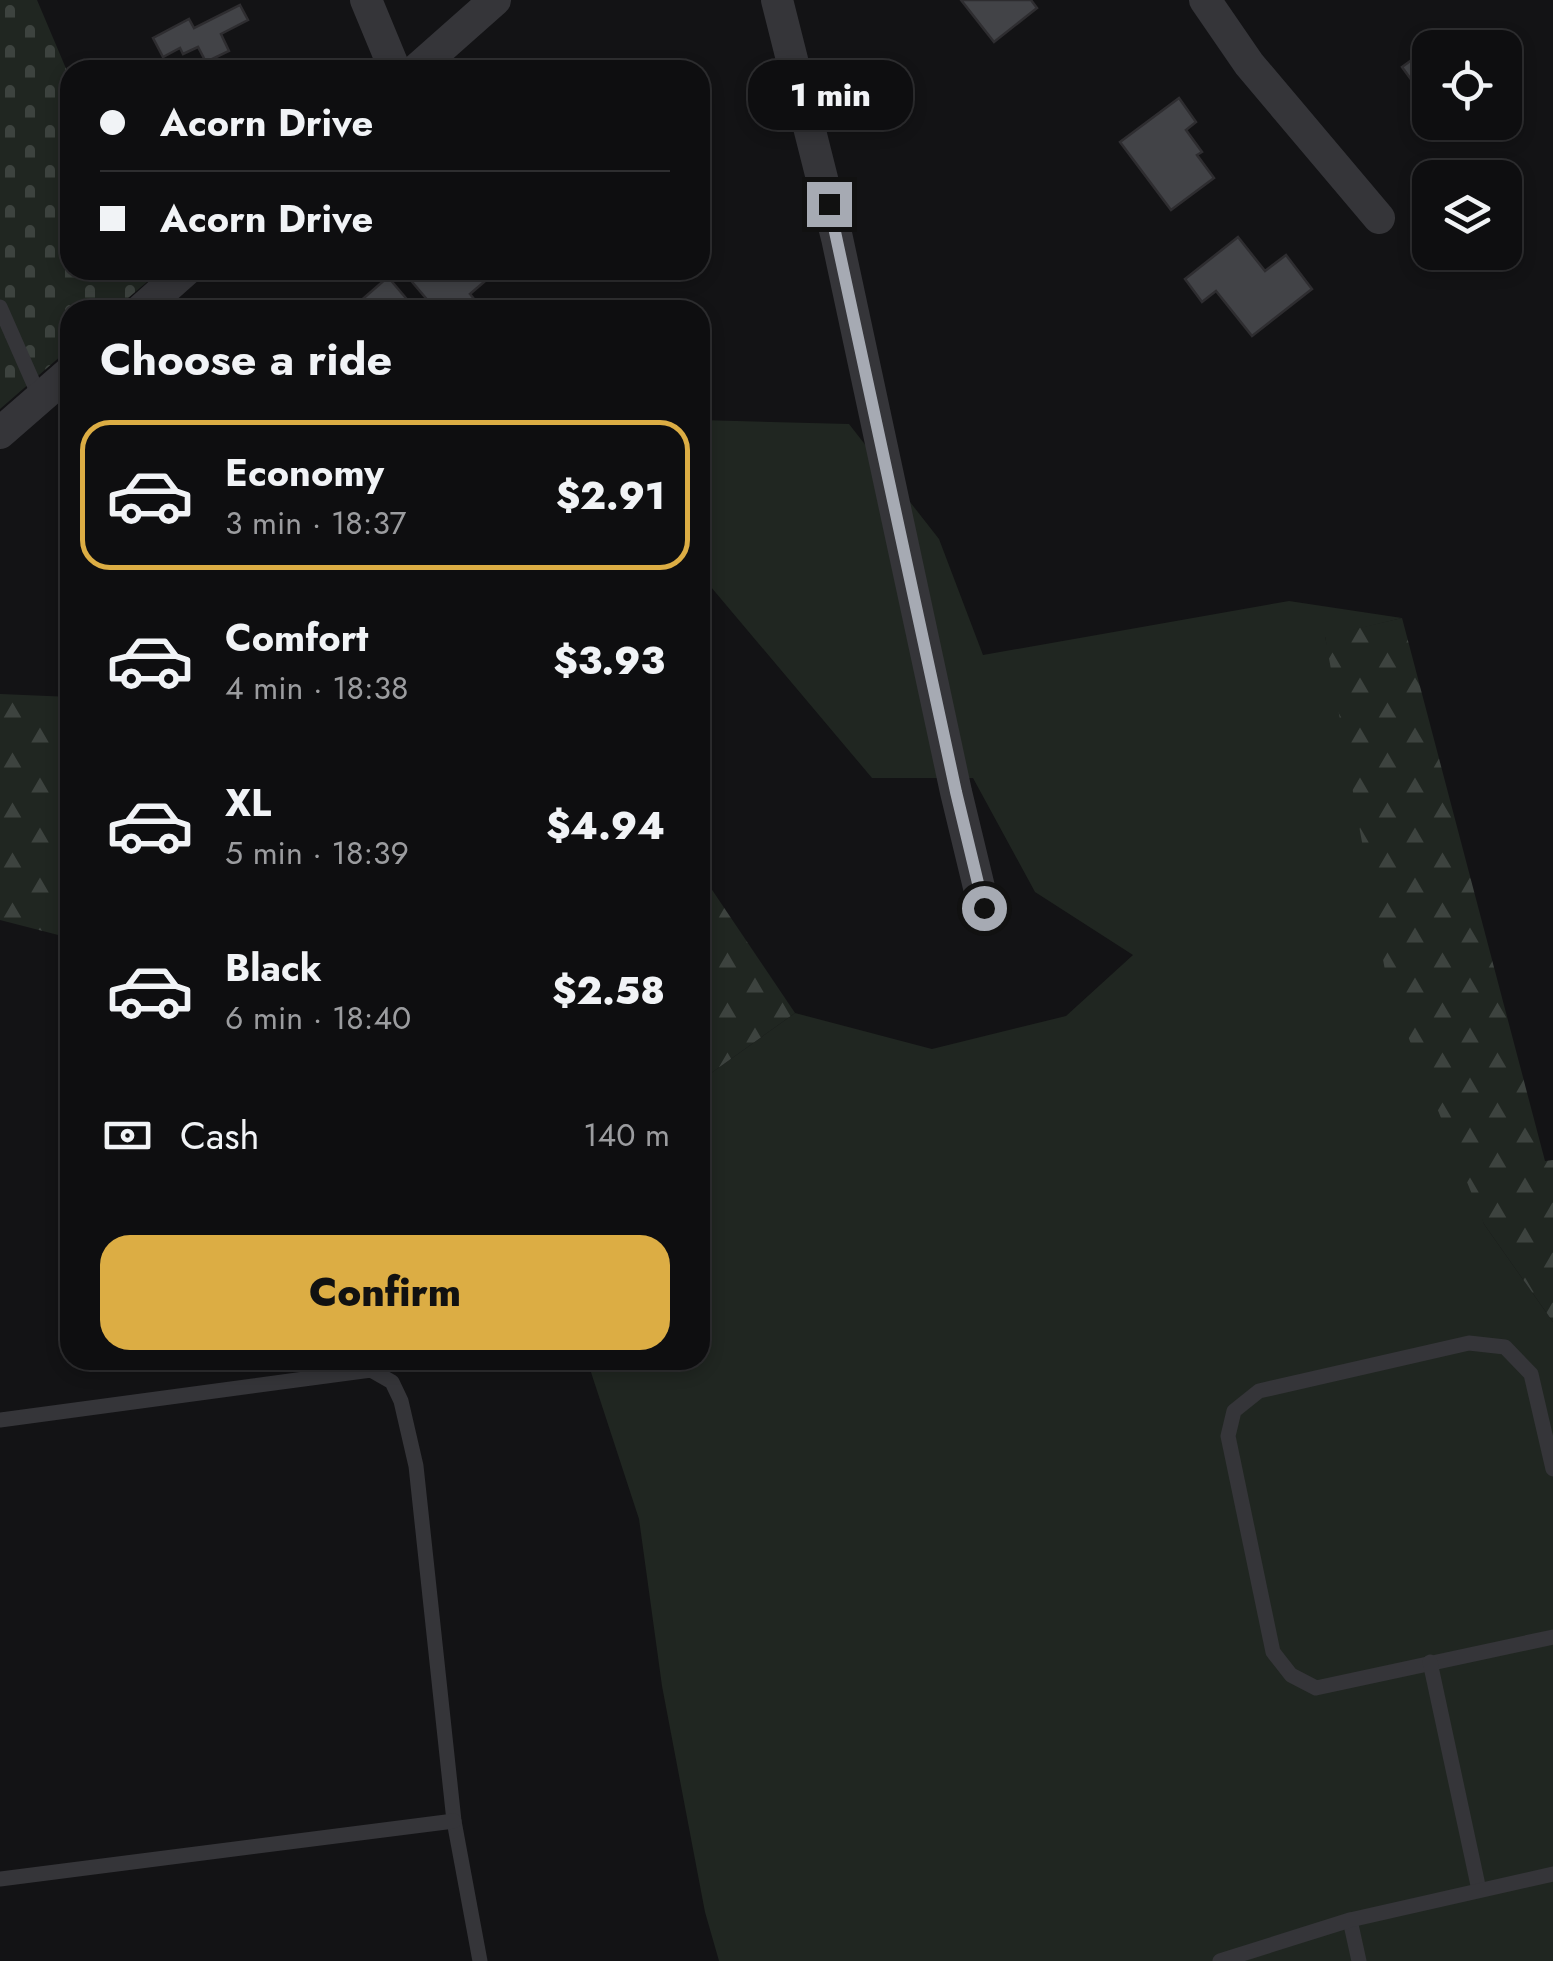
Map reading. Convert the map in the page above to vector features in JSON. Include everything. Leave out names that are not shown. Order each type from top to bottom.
[{"type":"street","points":[[366,0],[391,60]]},
{"type":"street","points":[[427,60],[496,0]]},
{"type":"street","points":[[778,0],[837,238],[984,908]]},
{"type":"street","points":[[1205,0],[1249,64],[1379,218]]},
{"type":"street","points":[[152,300],[174,280]]},
{"type":"street","points":[[0,432],[60,381]]},
{"type":"lane","points":[[0,307],[40,398]]},
{"type":"lane","points":[[1553,1469],[1531,1374],[1505,1347],[1470,1344],[1260,1391],[1234,1411],[1228,1436],[1272,1652],[1290,1676],[1316,1688],[1553,1637]]},
{"type":"lane","points":[[0,1420],[371,1370],[392,1382],[401,1401],[416,1466],[454,1822],[480,1961]]},
{"type":"lane","points":[[1430,1662],[1479,1890]]},
{"type":"lane","points":[[0,1880],[454,1822]]},
{"type":"lane","points":[[1220,1961],[1350,1920],[1553,1874]]},
{"type":"lane","points":[[1350,1920],[1359,1961]]},
{"type":"green space","points":[[0,0],[37,0],[62,60],[60,280],[149,280],[126,300],[60,300],[60,357],[0,409]]},
{"type":"green space","points":[[710,420],[849,424],[939,539],[983,655],[1289,601],[1402,618],[1325,637],[1484,1224],[1553,1322],[1553,1961],[719,1961],[705,1912],[662,1686],[639,1519],[590,1370],[710,1370],[710,1074],[795,1013],[932,1049],[1066,1016],[1133,955],[1035,892],[973,778],[872,778],[710,586]]},
{"type":"green space","points":[[1402,618],[1545,1161],[1553,1160],[1553,1322],[1484,1224],[1388,987],[1325,636]]},
{"type":"green space","points":[[0,694],[60,697],[60,935],[0,920]]},
{"type":"green space","points":[[710,887],[795,1013],[710,1074]]},
{"type":"building","points":[[961,0],[1031,0],[1037,8],[994,42]]},
{"type":"building","points":[[240,5],[248,20],[221,34],[229,51],[210,60],[205,60],[198,47],[183,54],[180,48],[163,57],[153,38],[189,19],[194,28]]},
{"type":"building","points":[[1412,60],[1412,81],[1402,67]]},
{"type":"building","points":[[1179,98],[1196,122],[1186,130],[1202,152],[1197,155],[1214,178],[1171,210],[1120,142]]},
{"type":"building","points":[[1238,237],[1265,271],[1286,255],[1312,289],[1252,336],[1216,291],[1202,302],[1185,279]]},
{"type":"building","points":[[385,280],[391,280],[408,300],[362,300]]},
{"type":"building","points":[[410,280],[486,280],[470,294],[475,300],[428,300]]},
{"type":"route","points":[[829,204],[984,908]]}]
